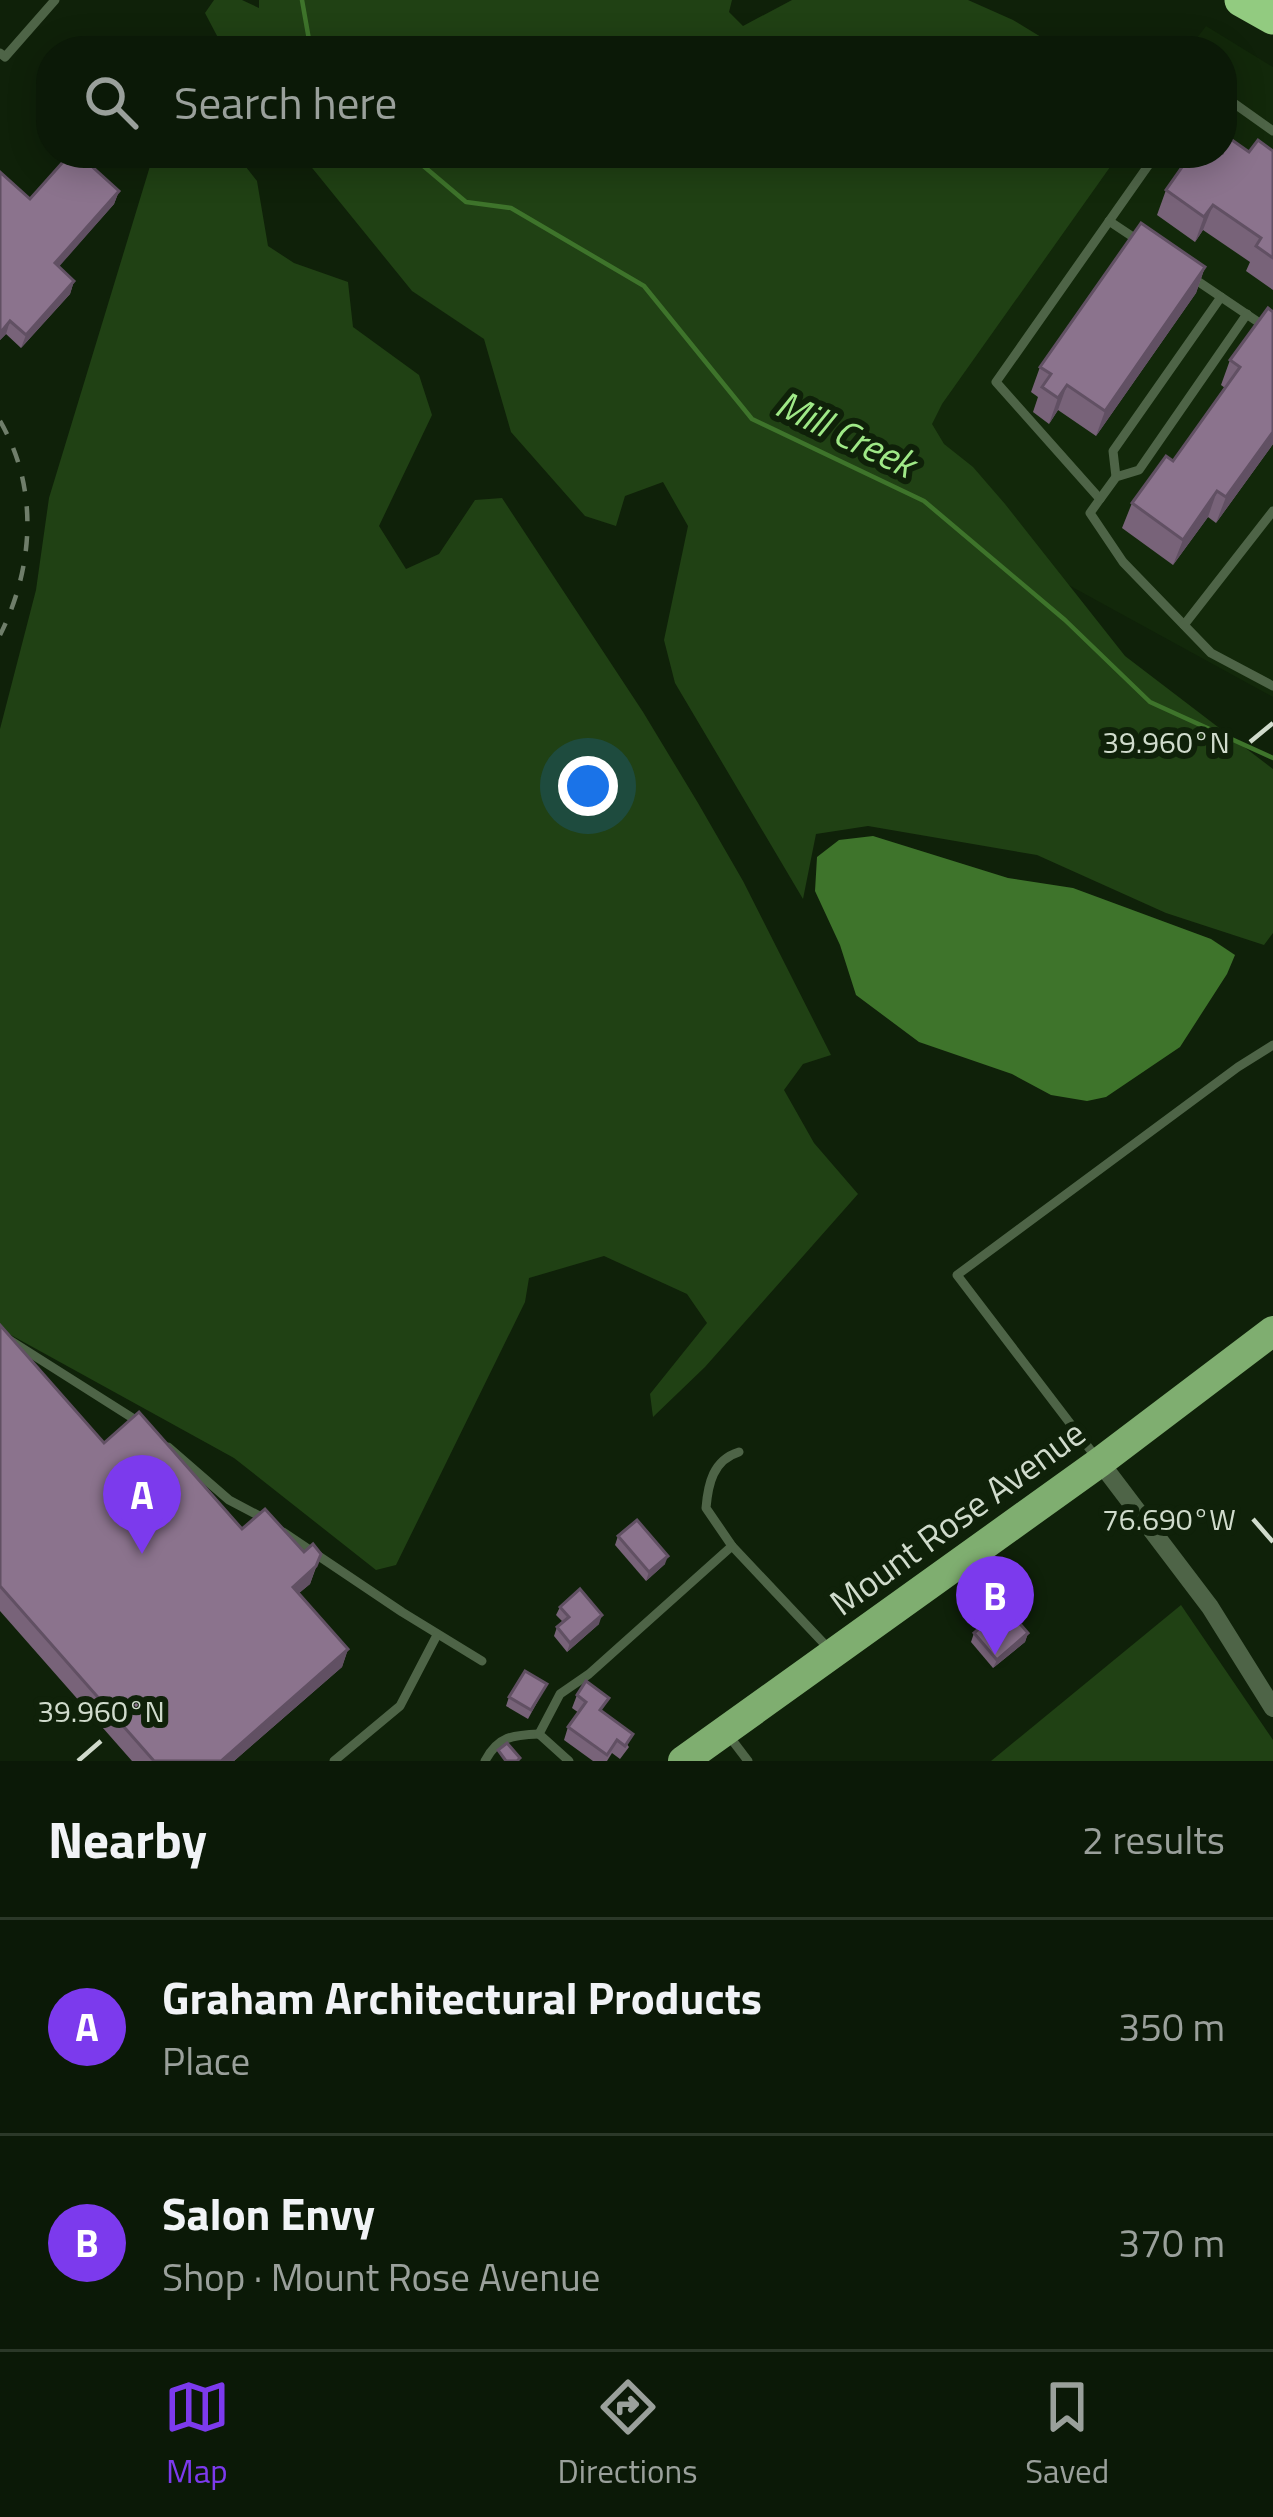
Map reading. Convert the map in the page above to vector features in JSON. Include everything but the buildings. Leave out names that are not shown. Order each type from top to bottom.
[{"type":"highway","points":[[1241,0],[1273,18]]},
{"type":"main road","name":"Mount Rose Avenue","points":[[683,1761],[1100,1462],[1273,1331]]},
{"type":"street","points":[[1100,1462],[1210,1607],[1273,1708]]},
{"type":"lane","points":[[0,53],[4,57],[55,0]]},
{"type":"lane","points":[[1237,105],[1273,131]]},
{"type":"lane","points":[[1100,499],[996,382],[1146,168]]},
{"type":"lane","points":[[1109,221],[1146,246]]},
{"type":"lane","points":[[1184,271],[1273,332]]},
{"type":"lane","points":[[1116,477],[1113,451],[1221,296]]},
{"type":"lane","points":[[1247,314],[1139,470],[1116,477],[1090,513],[1123,562],[1210,653],[1273,686]]},
{"type":"lane","points":[[1184,625],[1273,511]]},
{"type":"lane","points":[[1100,1462],[957,1275],[1273,1046]]},
{"type":"lane","points":[[0,1334],[149,1430]]},
{"type":"lane","points":[[165,1444],[229,1500],[258,1514],[482,1661]]},
{"type":"lane","points":[[739,1452],[717,1466],[706,1508],[732,1546],[835,1655]]},
{"type":"lane","points":[[539,1734],[560,1694],[589,1674],[732,1546]]},
{"type":"lane","points":[[334,1761],[400,1706],[437,1635]]},
{"type":"lane","points":[[725,1732],[748,1761]]},
{"type":"lane","points":[[485,1761],[494,1744],[512,1735],[539,1734],[569,1761]]},
{"type":"shaded area","points":[[214,0],[242,0],[259,8],[259,0],[732,0],[729,12],[743,26],[792,0],[968,0],[1039,36],[217,36],[205,13]]},
{"type":"shaded area","points":[[1206,26],[1222,36],[1198,36]]},
{"type":"shaded area","points":[[1237,45],[1273,67],[1273,697],[864,473],[1098,168],[1237,168]]},
{"type":"shaded area","points":[[149,168],[247,168],[257,181],[268,246],[294,263],[348,282],[353,327],[419,375],[432,415],[379,526],[406,569],[439,554],[475,500],[502,498],[698,803],[831,1055],[803,1064],[784,1090],[814,1143],[858,1194],[705,1367],[653,1417],[650,1394],[707,1323],[687,1294],[604,1256],[529,1278],[525,1302],[396,1565],[376,1570],[234,1458],[0,1329],[0,729],[36,590],[49,498]]},
{"type":"shaded area","points":[[312,168],[1109,168],[932,424],[944,444],[973,467],[1005,504],[1125,656],[1273,769],[1273,933],[1264,945],[1166,913],[1037,855],[868,826],[816,834],[803,899],[675,683],[664,640],[688,526],[663,482],[625,496],[616,526],[585,516],[511,432],[484,339],[412,291]]},
{"type":"shaded area","points":[[873,836],[1008,878],[1073,888],[1211,939],[1235,955],[1180,1047],[1106,1097],[1087,1101],[1051,1095],[1012,1074],[919,1042],[856,995],[815,891],[817,857],[839,840]]},
{"type":"shaded area","points":[[1181,1605],[1273,1740],[1273,1761],[991,1761]]},
{"type":"waterway","name":"Mill Creek","points":[[302,0],[308,36]]},
{"type":"waterway","name":"Mill Creek","points":[[426,168],[466,202],[511,208],[644,286],[752,419],[924,501],[1065,620],[1150,702],[1273,758]]},
{"type":"railway","points":[[0,421],[21,473],[27,528],[20,582],[0,635]]},
{"type":"place","name":"Graham Architectural Products","points":[[142,1554]]},
{"type":"place","name":"Salon Envy","points":[[995,1655]]}]
